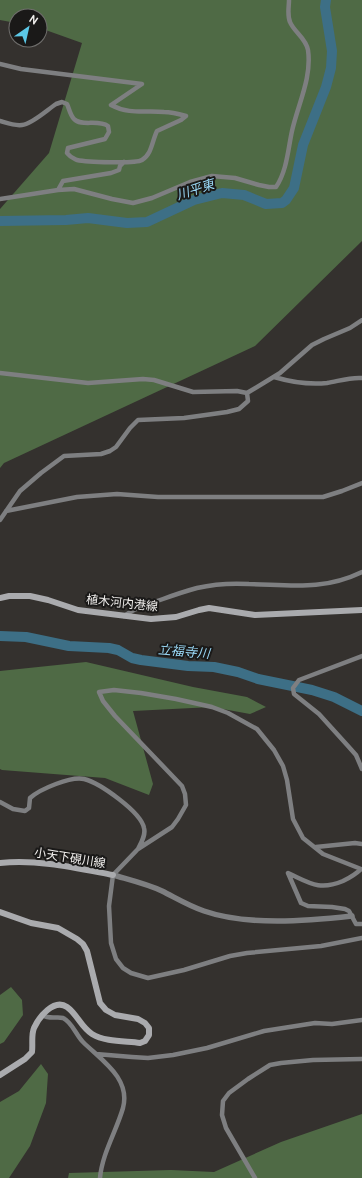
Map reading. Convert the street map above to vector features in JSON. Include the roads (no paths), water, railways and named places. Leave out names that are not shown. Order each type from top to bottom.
[{"type":"main road","name":"植木河内港線","points":[[0,598],[9,596],[30,596],[78,610],[151,619],[176,617],[209,608],[255,615],[362,610]]},
{"type":"main road","name":"小天下硯川線","points":[[0,863],[47,863],[113,875]]},
{"type":"main road","points":[[0,912],[30,923],[58,928],[77,939],[83,944],[87,951],[100,1003],[106,1010],[115,1015],[138,1019],[145,1023],[149,1028],[149,1035],[145,1041],[140,1043],[101,1038],[91,1034],[80,1024],[72,1011],[65,1006],[56,1005],[49,1008],[42,1015],[34,1028],[32,1052],[25,1059],[0,1075]]},
{"type":"street","points":[[0,199],[58,190],[81,190],[132,203],[152,198],[190,182],[212,176],[235,178],[259,186],[276,187],[285,167],[292,130],[307,82],[309,68],[307,45],[302,36],[290,22],[289,0]]},
{"type":"street","points":[[0,64],[20,69],[142,84],[111,105],[121,110],[135,112],[164,112],[186,116],[181,120],[157,131],[149,154],[141,161],[124,162],[89,162],[70,157],[67,153],[68,148],[105,139],[109,132],[108,126],[104,122],[80,122],[74,119],[67,104],[62,102],[56,104],[28,123],[14,125],[0,121]]},
{"type":"street","points":[[58,190],[63,181],[111,173],[119,170],[120,166],[124,162]]},
{"type":"street","points":[[0,373],[88,383],[143,379],[166,383],[193,392],[237,391],[247,394],[274,377],[312,345],[324,338],[350,328],[362,320]]},
{"type":"street","points":[[274,377],[293,382],[312,383],[326,383],[347,378],[362,378]]},
{"type":"street","points":[[0,520],[20,491],[64,456],[101,454],[110,451],[116,448],[130,428],[138,420],[184,418],[239,409],[248,401],[247,394]]},
{"type":"street","points":[[6,511],[77,497],[117,494],[158,497],[323,497],[362,483]]},
{"type":"street","points":[[124,616],[134,609],[198,588],[248,583],[303,586],[334,582],[362,572]]},
{"type":"street","points":[[362,656],[299,680],[293,688],[294,694],[319,714],[356,755],[362,769]]},
{"type":"street","points":[[362,924],[356,924],[349,911],[345,909],[308,906],[301,903],[288,873],[311,884],[322,887],[350,878],[357,874],[361,869],[323,854],[303,838],[293,819],[287,780],[283,766],[274,750],[257,729],[228,713],[212,707],[141,693],[114,690],[99,692],[103,701],[115,716],[182,786],[185,794],[186,805],[184,811],[172,827],[138,848],[113,875],[109,906],[112,943],[116,959],[123,968],[131,973],[148,978],[163,976],[230,956],[321,946],[362,938]]},
{"type":"street","points":[[0,802],[13,809],[25,811],[29,808],[30,798],[35,794],[48,787],[65,781],[83,779],[117,797],[141,820],[145,829],[138,848]]},
{"type":"street","points":[[316,847],[355,843],[362,844]]},
{"type":"street","points":[[113,875],[162,891],[187,904],[223,916],[282,921],[352,916]]},
{"type":"street","points":[[42,1015],[48,1018],[62,1018],[68,1022],[82,1041],[116,1073],[122,1085],[124,1106],[116,1131],[101,1166],[100,1178]]},
{"type":"street","points":[[96,1054],[132,1058],[173,1055],[207,1048],[264,1031],[315,1023],[332,1024],[362,1020]]},
{"type":"street","points":[[255,1178],[226,1128],[222,1115],[223,1101],[229,1093],[270,1065],[313,1060],[362,1059]]},
{"type":"waterway","name":"川平東","points":[[0,221],[66,220],[88,218],[127,223],[147,222],[194,200],[222,193],[244,195],[266,204],[282,203],[286,200],[294,188],[303,145],[326,87],[331,68],[332,51],[325,7],[326,0]]},
{"type":"waterway","name":"立福寺川","points":[[0,636],[26,637],[69,646],[109,648],[118,650],[132,658],[141,660],[188,666],[214,667],[238,672],[258,679],[312,690],[334,697],[362,711]]}]
